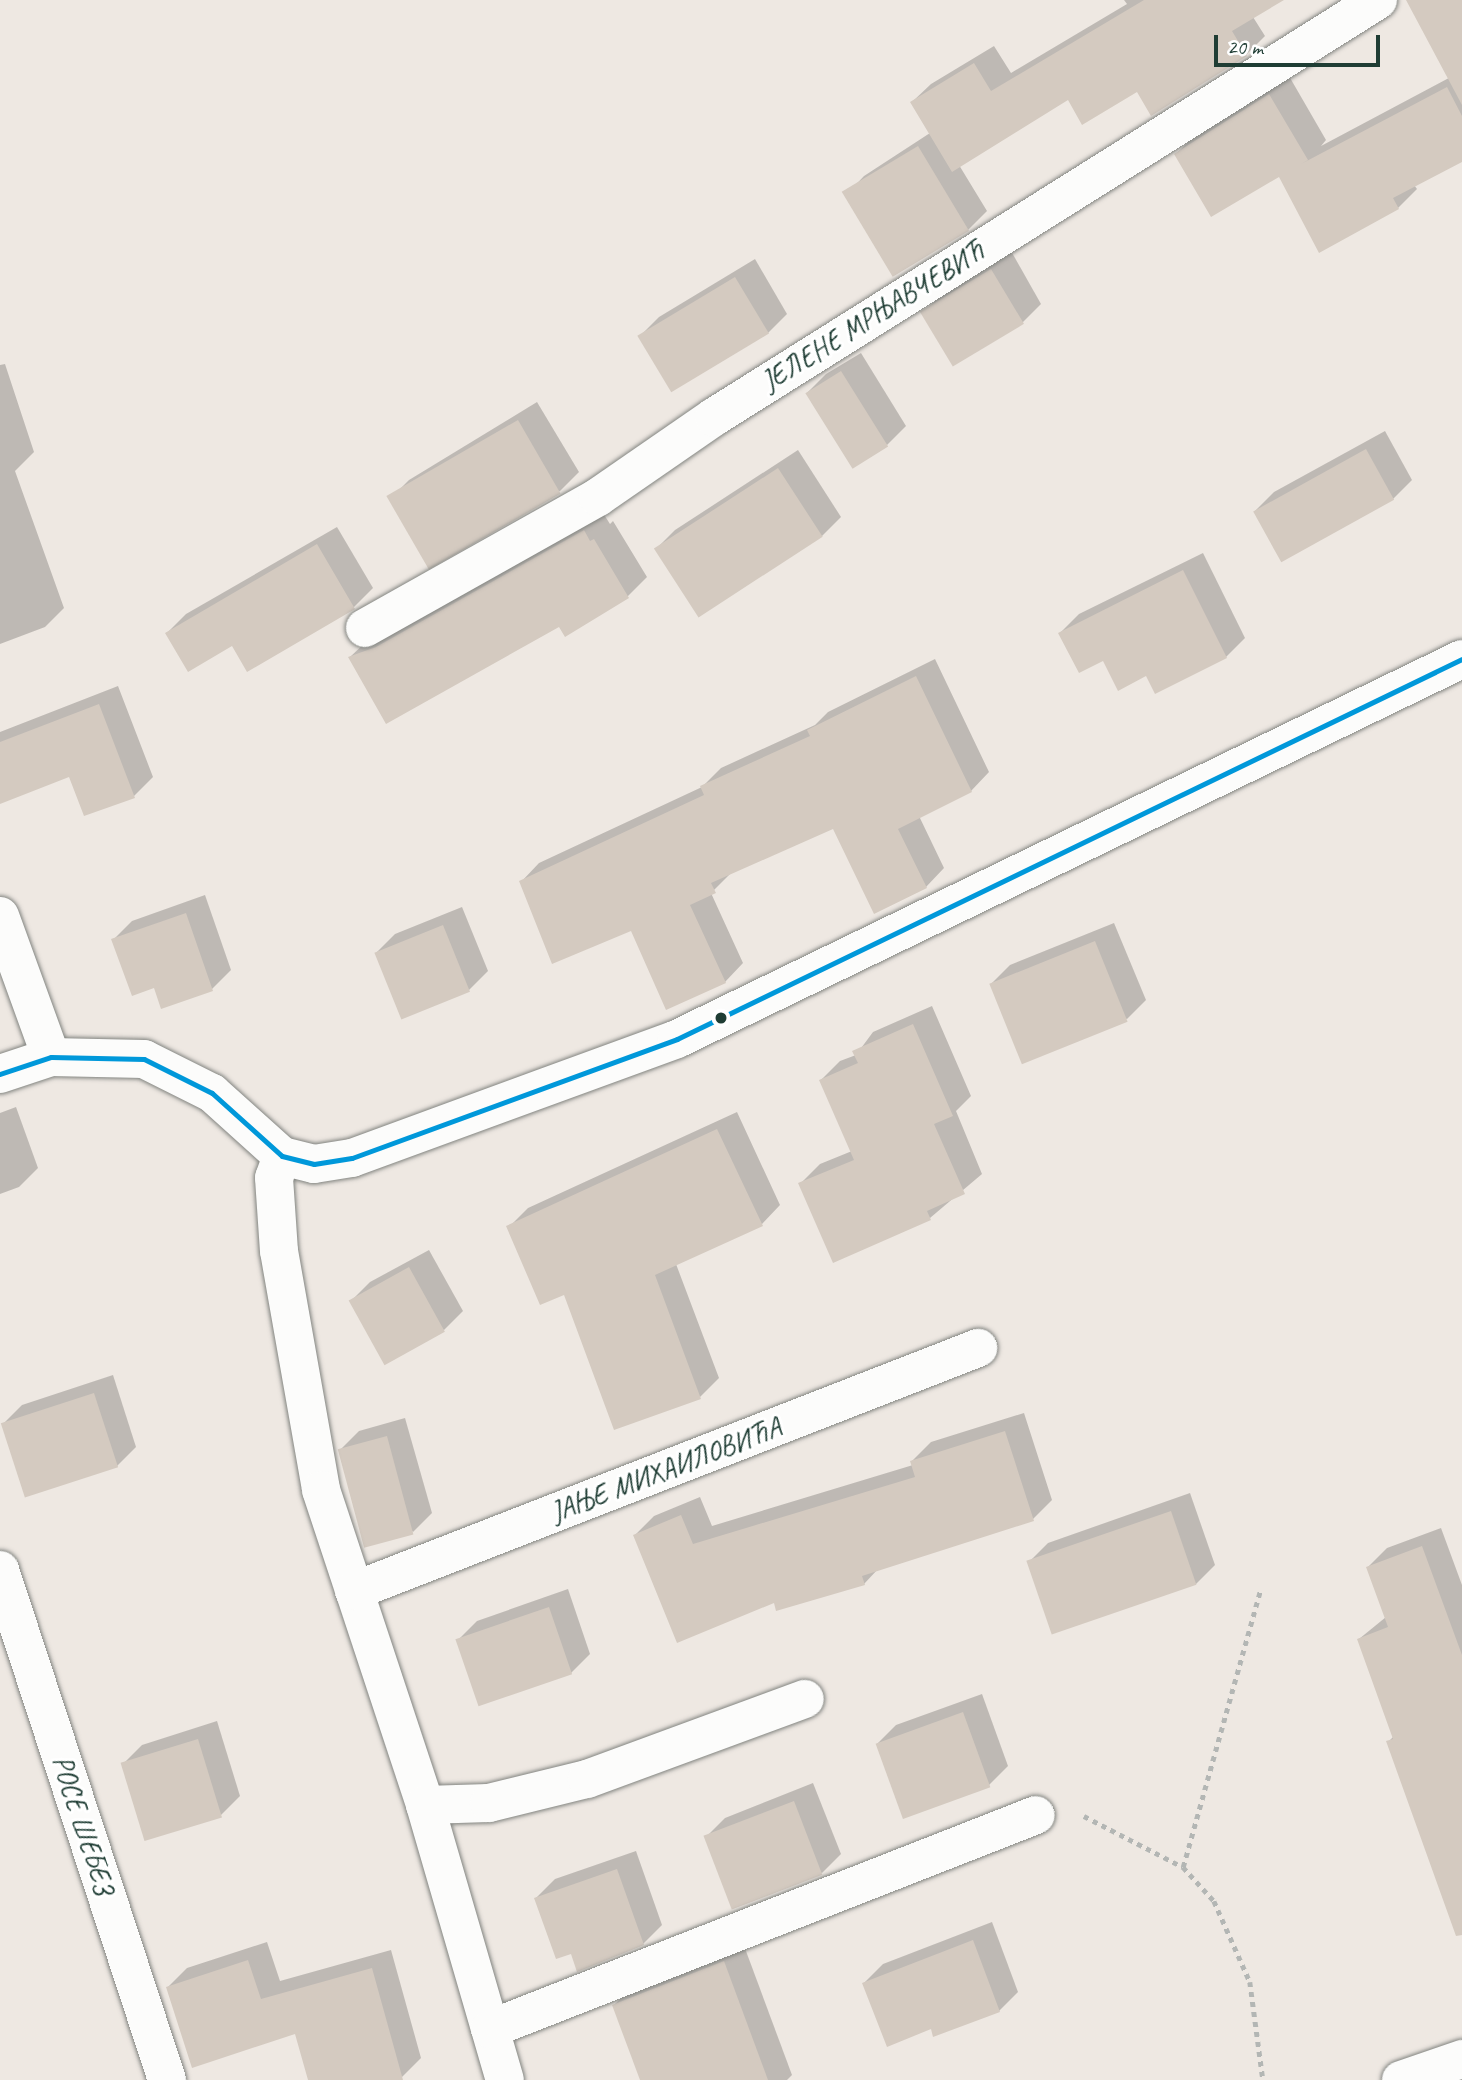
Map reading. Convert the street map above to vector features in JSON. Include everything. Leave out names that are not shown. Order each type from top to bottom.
[{"type":"street","name":"ЈЕЛЕНЕ МРЊАВЧЕВИЋ","points":[[365,628],[598,497],[714,417],[1378,0]]},
{"type":"street","points":[[0,1074],[51,1057],[144,1059],[212,1093],[282,1156],[314,1164],[352,1158],[677,1039],[1462,659]]},
{"type":"street","points":[[0,916],[51,1057]]},
{"type":"street","points":[[282,1156],[274,1178],[278,1238],[304,1408],[321,1490],[425,1805],[505,2080]]},
{"type":"street","name":"ЈАЊЕ МИХАИЛОВИЋА","points":[[354,1591],[978,1348]]},
{"type":"street","name":"РОСЕ ШЕБЕЗ","points":[[0,1570],[166,2080]]},
{"type":"street","points":[[425,1805],[488,1803],[587,1779],[805,1699]]},
{"type":"street","points":[[490,2029],[1036,1815]]},
{"type":"street","points":[[1401,2080],[1462,2059]]},
{"type":"path","points":[[1184,1867],[1259,1592]]},
{"type":"path","points":[[1036,1815],[1091,1816],[1184,1867],[1214,1901],[1250,1982],[1263,2080]]},
{"type":"building","points":[[1144,0],[1284,0],[1232,31],[1247,56],[1151,116],[1137,92],[1082,125],[1068,100],[952,172],[910,102],[974,63],[991,91]]},
{"type":"building","points":[[1406,0],[1462,0],[1462,105]]},
{"type":"building","points":[[1447,87],[1462,116],[1462,162],[1393,198],[1399,209],[1319,253],[1279,177],[1211,217],[1174,154],[1269,94],[1308,160],[1301,164]]},
{"type":"building","points":[[918,146],[969,231],[893,277],[842,192]]},
{"type":"building","points":[[991,269],[1024,324],[953,367],[920,312]]},
{"type":"building","points":[[735,277],[769,334],[671,392],[637,336]]},
{"type":"building","points":[[841,371],[888,446],[853,469],[805,393]]},
{"type":"building","points":[[518,420],[560,494],[429,570],[386,496]]},
{"type":"building","points":[[1366,449],[1394,500],[1281,562],[1253,512]]},
{"type":"building","points":[[778,468],[823,537],[699,617],[654,549]]},
{"type":"building","points":[[584,530],[590,541],[594,539],[629,598],[565,637],[559,627],[386,724],[348,657],[376,647]]},
{"type":"building","points":[[317,544],[355,609],[247,672],[232,646],[188,672],[165,633]]},
{"type":"building","points":[[1183,570],[1227,658],[1155,694],[1146,676],[1118,691],[1103,661],[1079,673],[1058,633]]},
{"type":"building","points":[[916,676],[972,792],[898,829],[927,888],[874,914],[833,829],[711,883],[716,893],[690,905],[726,983],[666,1010],[631,931],[552,964],[519,881],[704,795],[700,786],[810,736],[807,730]]},
{"type":"building","points":[[99,704],[135,798],[84,816],[69,777],[0,804],[0,742]]},
{"type":"building","points":[[186,913],[213,991],[161,1009],[154,988],[132,996],[111,939]]},
{"type":"building","points":[[443,925],[470,992],[401,1019],[374,953]]},
{"type":"building","points":[[1095,941],[1128,1022],[1022,1064],[989,984]]},
{"type":"building","points":[[913,1024],[953,1116],[934,1124],[965,1194],[927,1211],[931,1220],[833,1263],[798,1183],[854,1160],[819,1080],[858,1063],[852,1051]]},
{"type":"building","points":[[717,1129],[763,1226],[655,1275],[701,1399],[614,1430],[564,1295],[540,1305],[506,1226]]},
{"type":"building","points":[[409,1267],[445,1332],[385,1365],[349,1300]]},
{"type":"building","points":[[94,1393],[118,1467],[25,1497],[1,1423]]},
{"type":"building","points":[[1005,1431],[1034,1521],[862,1576],[865,1585],[776,1611],[774,1603],[677,1643],[633,1535],[681,1515],[693,1544],[915,1477],[910,1461]]},
{"type":"building","points":[[387,1436],[413,1535],[364,1548],[338,1449]]},
{"type":"building","points":[[1171,1511],[1196,1585],[1052,1635],[1026,1561]]},
{"type":"building","points":[[1422,1546],[1462,1655],[1462,1935],[1456,1936],[1386,1741],[1393,1739],[1357,1639],[1388,1627],[1366,1567]]},
{"type":"building","points":[[549,1607],[572,1674],[479,1706],[455,1639]]},
{"type":"building","points":[[963,1712],[990,1787],[903,1819],[876,1744]]},
{"type":"building","points":[[198,1739],[222,1817],[145,1841],[121,1763]]},
{"type":"building","points":[[794,1801],[822,1875],[732,1910],[703,1836]]},
{"type":"building","points":[[617,1869],[644,1945],[577,1972],[571,1954],[556,1959],[534,1898]]},
{"type":"building","points":[[973,1940],[1000,2012],[933,2037],[931,2029],[887,2047],[862,1983]]},
{"type":"building","points":[[248,1960],[261,1999],[372,1968],[403,2080],[308,2080],[295,2034],[192,2068],[166,1987]]},
{"type":"building","points":[[724,1961],[768,2080],[640,2080],[612,2005]]},
{"type":"transit line","points":[[0,1074],[51,1057],[144,1059],[212,1093],[282,1156],[314,1164],[352,1158],[677,1039],[1462,659]]}]
